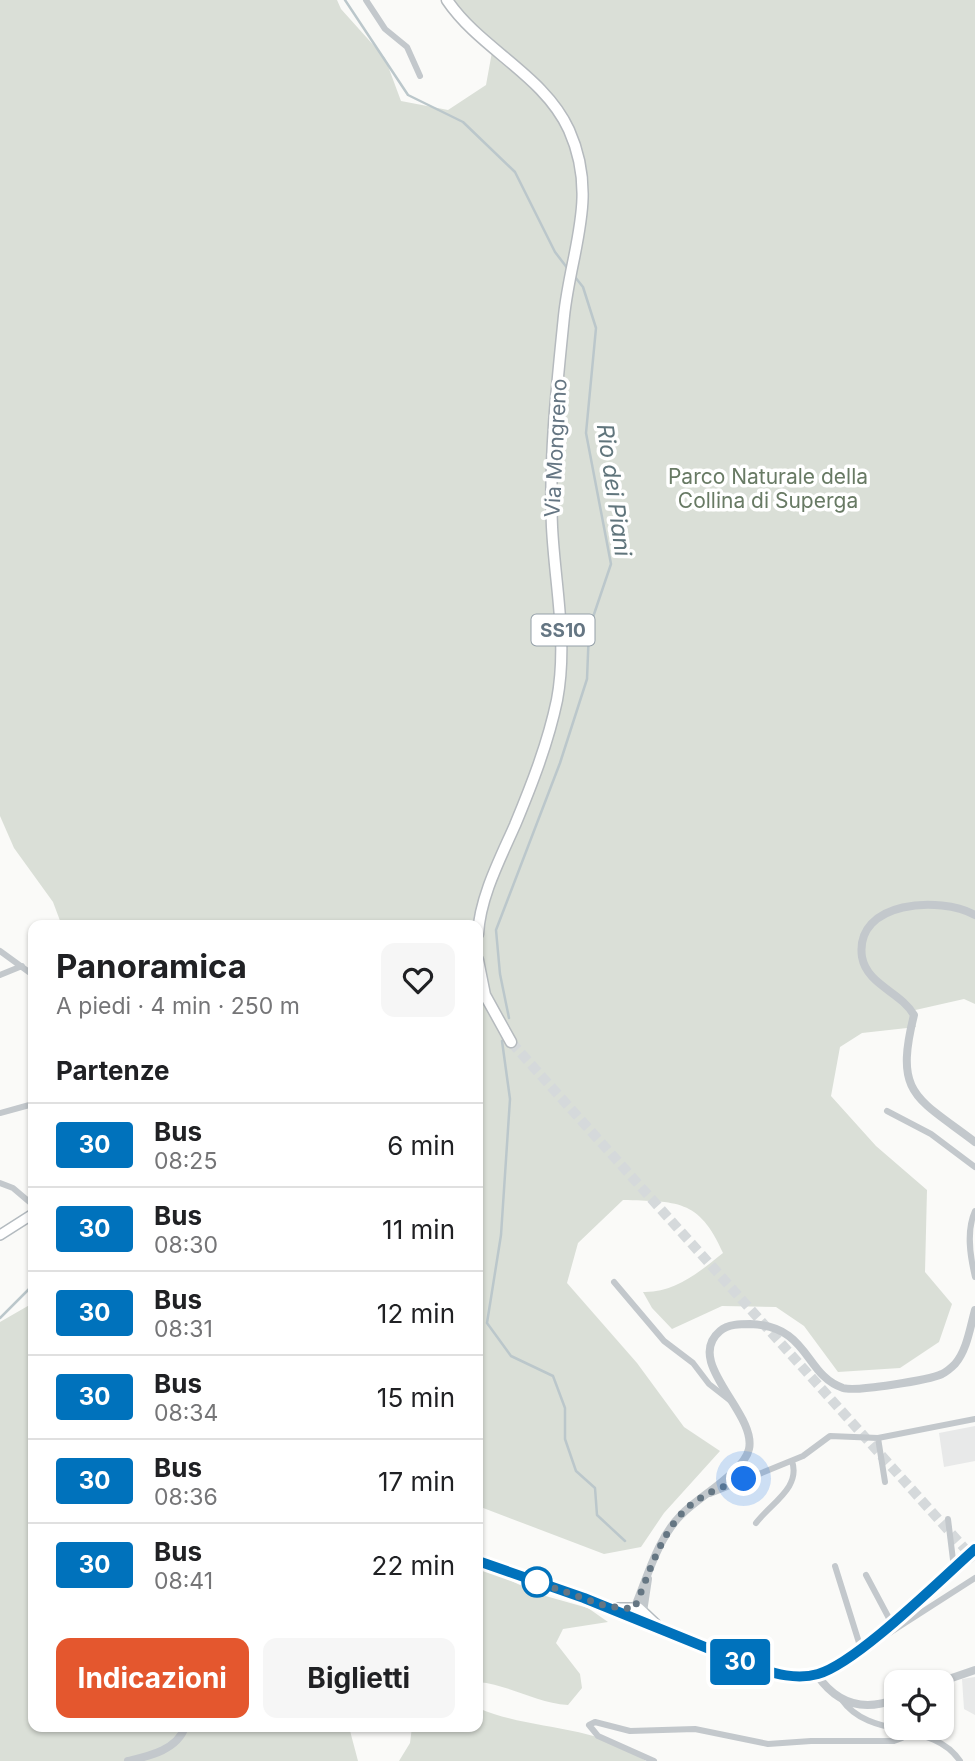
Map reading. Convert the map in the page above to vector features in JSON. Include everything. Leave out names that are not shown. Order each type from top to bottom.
[{"type":"main road","name":"Via Mongreno","points":[[447,0],[467,27],[536,86],[557,110],[575,145],[584,182],[584,202],[564,313],[552,526],[562,619],[560,677],[548,736],[485,898],[481,920]]},
{"type":"main road","points":[[483,985],[485,995],[510,1042]]},
{"type":"main road","points":[[0,1235],[28,1217]]},
{"type":"main road","points":[[483,1563],[637,1615],[666,1631],[776,1674],[817,1675],[860,1650],[975,1550]]},
{"type":"street","points":[[366,0],[385,29],[407,47],[420,76]]},
{"type":"street","points":[[975,915],[947,905],[923,903],[895,909],[877,918],[865,933],[862,955],[868,972],[882,986],[907,1002],[915,1015],[905,1065],[909,1084],[924,1103],[975,1142]]},
{"type":"street","points":[[0,951],[28,971]]},
{"type":"street","points":[[0,975],[22,966]]},
{"type":"street","points":[[0,1113],[28,1105]]},
{"type":"street","points":[[887,1111],[931,1134],[975,1167]]},
{"type":"street","points":[[0,1183],[28,1199]]},
{"type":"street","points":[[975,1211],[970,1224],[970,1239],[975,1277]]},
{"type":"street","points":[[614,1282],[664,1341],[693,1363],[709,1384],[732,1402]]},
{"type":"street","points":[[637,1615],[648,1576],[679,1516],[740,1465],[748,1453],[751,1437],[746,1422],[732,1402],[709,1358],[711,1341],[721,1329],[737,1324],[774,1328],[798,1341],[827,1377],[843,1388],[864,1389],[943,1374],[962,1354],[975,1310]]},
{"type":"street","points":[[699,1499],[792,1461],[830,1436],[878,1438],[975,1419]]},
{"type":"street","points":[[878,1438],[885,1482]]},
{"type":"street","points":[[756,1523],[794,1483],[792,1461]]},
{"type":"street","points":[[948,1519],[954,1568]]},
{"type":"street","points":[[835,1566],[860,1650],[898,1629],[975,1578]]},
{"type":"street","points":[[866,1575],[891,1622]]},
{"type":"street","points":[[954,1677],[975,1670]]},
{"type":"street","points":[[817,1675],[859,1715],[884,1727]]},
{"type":"street","points":[[842,1700],[870,1707],[884,1703]]},
{"type":"street","points":[[654,1761],[598,1735],[589,1725],[595,1722],[630,1731],[695,1729],[768,1744],[897,1740]]},
{"type":"street","points":[[128,1761],[155,1754],[181,1738],[183,1732]]},
{"type":"street","points":[[934,1740],[941,1742],[960,1761]]},
{"type":"shaded area","points":[[975,1426],[975,1461],[944,1467],[939,1433]]},
{"type":"shaded area","points":[[975,1677],[975,1715],[964,1709],[962,1679]]},
{"type":"green space","name":"Parco Naturale della Collina di Superga","points":[[0,0],[337,0],[341,9],[385,58],[401,101],[448,110],[486,85],[492,52],[452,0],[975,0],[975,1004],[964,999],[911,1011],[916,1027],[862,1033],[840,1047],[831,1096],[876,1146],[927,1190],[925,1272],[952,1304],[939,1342],[900,1368],[838,1372],[804,1326],[776,1307],[722,1306],[672,1329],[652,1308],[643,1292],[676,1285],[696,1274],[723,1253],[705,1222],[684,1207],[658,1201],[623,1200],[578,1243],[567,1283],[637,1363],[684,1427],[720,1451],[664,1513],[641,1547],[604,1554],[483,1508],[483,920],[60,920],[53,902],[14,848],[0,816]]},
{"type":"green space","points":[[28,1306],[28,1732],[350,1732],[358,1761],[0,1761],[0,1322]]},
{"type":"green space","points":[[483,1568],[542,1595],[588,1608],[608,1622],[563,1629],[556,1643],[580,1674],[582,1688],[568,1705],[556,1704],[483,1683]]},
{"type":"green space","points":[[483,1710],[499,1716],[606,1740],[646,1761],[399,1761],[410,1743],[411,1732],[483,1732]]},
{"type":"waterway","name":"Rio dei Piani","points":[[345,0],[408,95],[463,122],[515,172],[555,252],[568,269]]},
{"type":"waterway","name":"Rio dei Piani","points":[[509,1018],[500,974],[496,930],[560,763],[587,679],[589,629],[611,564],[586,433],[596,328],[583,287],[575,277]]},
{"type":"waterway","name":"Rio dei Piani","points":[[502,1041],[510,1099],[501,1235],[487,1323],[511,1356],[553,1376],[565,1408],[565,1439],[576,1471],[595,1488],[597,1515],[625,1541]]},
{"type":"waterway","points":[[0,1318],[28,1290]]},
{"type":"tunnel","points":[[511,1042],[975,1560]]},
{"type":"bus line","name":"30","points":[[483,1563],[606,1606],[610,1610],[754,1667],[776,1674],[803,1676],[817,1675],[829,1670],[860,1650],[975,1549]]},
{"type":"route","points":[[537,1582],[534,1581],[606,1606],[634,1609],[644,1580],[679,1516],[699,1499],[744,1479]]}]
